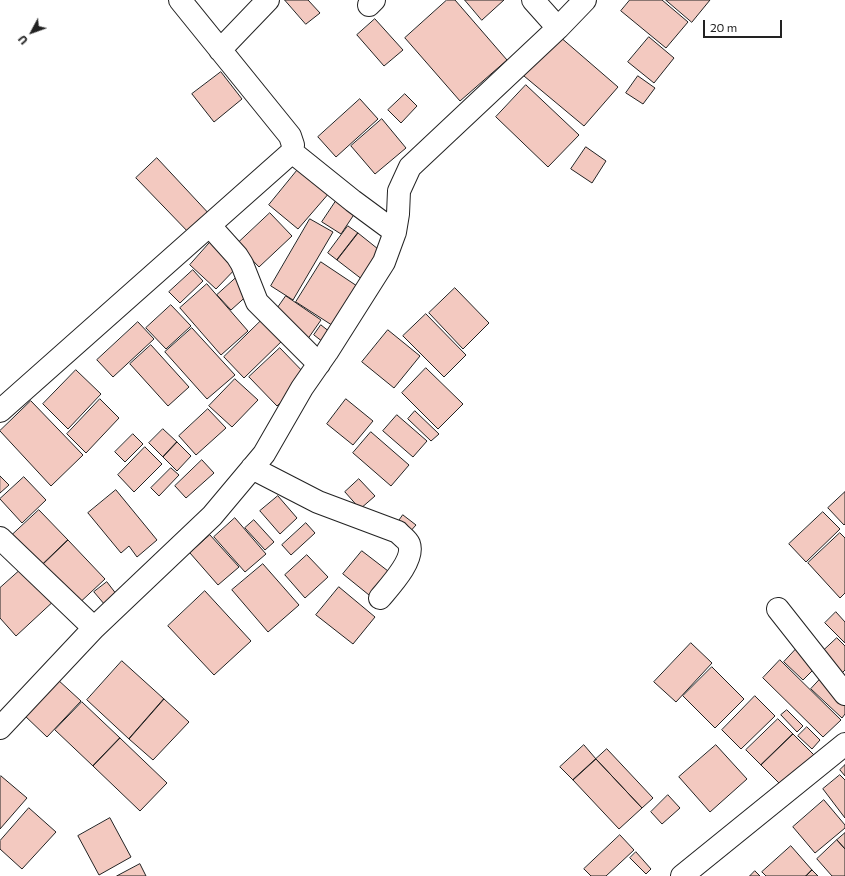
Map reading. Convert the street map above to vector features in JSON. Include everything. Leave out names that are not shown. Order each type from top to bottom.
[{"type":"street","points":[[0,411],[292,152],[293,145],[290,136],[180,0]]},
{"type":"street","points":[[220,50],[268,0]]},
{"type":"street","points":[[533,0],[558,28]]},
{"type":"street","points":[[0,728],[94,628],[212,516],[264,454],[302,388],[384,262],[395,232],[398,214],[399,191],[410,167],[586,0]]},
{"type":"street","points":[[292,152],[353,201],[395,232]]},
{"type":"street","points":[[210,226],[237,256],[242,264],[257,302],[319,364]]},
{"type":"street","points":[[252,468],[318,502],[398,532],[404,538],[409,544],[410,552],[406,563],[398,576],[380,598]]},
{"type":"street","points":[[0,538],[94,628]]},
{"type":"street","points":[[778,609],[845,694]]},
{"type":"street","points":[[682,876],[845,744]]},
{"type":"building","points":[[285,0],[308,0],[320,13],[306,24]]},
{"type":"building","points":[[447,0],[455,0],[507,60],[460,101],[405,38]]},
{"type":"building","points":[[465,0],[504,0],[482,20]]},
{"type":"building","points":[[630,0],[662,0],[688,22],[666,48],[621,11]]},
{"type":"building","points":[[666,0],[710,0],[692,22]]},
{"type":"building","points":[[375,19],[403,50],[384,66],[357,35]]},
{"type":"building","points":[[559,36],[618,87],[584,126],[524,76]]},
{"type":"building","points":[[649,37],[674,58],[654,83],[628,62]]},
{"type":"building","points":[[221,72],[242,99],[214,122],[192,94]]},
{"type":"building","points":[[638,76],[655,88],[643,104],[626,93]]},
{"type":"building","points":[[526,85],[579,135],[548,167],[496,117]]},
{"type":"building","points":[[405,94],[417,106],[401,123],[388,110]]},
{"type":"building","points":[[360,99],[378,119],[336,157],[318,137]]},
{"type":"building","points":[[382,119],[406,148],[375,174],[351,146]]},
{"type":"building","points":[[586,147],[606,161],[592,183],[571,169]]},
{"type":"building","points":[[157,158],[212,217],[192,236],[136,178]]},
{"type":"building","points":[[300,167],[330,192],[298,229],[269,205]]},
{"type":"building","points":[[338,198],[357,210],[341,234],[322,222]]},
{"type":"building","points":[[270,213],[292,236],[259,267],[237,244]]},
{"type":"building","points":[[310,219],[333,232],[293,300],[271,286]]},
{"type":"building","points":[[348,226],[358,233],[337,260],[328,253]]},
{"type":"building","points":[[358,233],[383,253],[363,280],[337,260]]},
{"type":"building","points":[[213,239],[240,264],[216,289],[190,265]]},
{"type":"building","points":[[321,262],[363,290],[338,329],[296,302]]},
{"type":"building","points":[[193,270],[203,281],[180,303],[169,292]]},
{"type":"building","points":[[237,277],[251,292],[231,310],[217,295]]},
{"type":"building","points":[[207,284],[248,331],[221,355],[180,308]]},
{"type":"building","points":[[455,288],[489,323],[463,349],[429,313]]},
{"type":"building","points":[[286,296],[321,320],[307,340],[272,316]]},
{"type":"building","points":[[171,305],[191,326],[166,349],[146,328]]},
{"type":"building","points":[[426,314],[466,355],[444,377],[403,336]]},
{"type":"building","points":[[266,316],[286,337],[244,378],[224,357]]},
{"type":"building","points":[[138,322],[154,339],[113,377],[97,360]]},
{"type":"building","points":[[321,325],[335,336],[328,346],[314,335]]},
{"type":"building","points":[[192,328],[235,375],[207,399],[165,352]]},
{"type":"building","points":[[388,330],[420,356],[394,388],[362,362]]},
{"type":"building","points":[[151,345],[189,387],[168,406],[130,364]]},
{"type":"building","points":[[280,348],[308,377],[277,406],[249,377]]},
{"type":"building","points":[[426,368],[463,404],[438,429],[402,393]]},
{"type":"building","points":[[76,370],[101,394],[68,429],[43,404]]},
{"type":"building","points":[[235,379],[258,400],[232,427],[209,406]]},
{"type":"building","points":[[100,399],[119,418],[86,453],[67,434]]},
{"type":"building","points":[[346,399],[373,421],[353,445],[327,424]]},
{"type":"building","points":[[31,401],[83,455],[51,486],[0,431]]},
{"type":"building","points":[[208,409],[226,428],[196,455],[179,436]]},
{"type":"building","points":[[415,411],[439,434],[431,441],[408,419]]},
{"type":"building","points":[[397,415],[427,441],[413,457],[383,431]]},
{"type":"building","points":[[163,429],[177,442],[163,457],[149,443]]},
{"type":"building","points":[[371,432],[409,465],[391,486],[353,453]]},
{"type":"building","points":[[133,434],[143,444],[125,462],[115,452]]},
{"type":"building","points":[[177,442],[191,456],[177,471],[163,457]]},
{"type":"building","points":[[145,447],[162,464],[134,492],[118,475]]},
{"type":"building","points":[[202,460],[214,473],[186,498],[175,486]]},
{"type":"building","points":[[171,468],[179,475],[159,496],[151,488]]},
{"type":"building","points":[[0,476],[9,485],[0,493]]},
{"type":"building","points":[[24,477],[46,500],[22,523],[0,499]]},
{"type":"building","points":[[359,479],[375,496],[360,509],[345,492]]},
{"type":"building","points":[[116,490],[157,540],[137,557],[129,546],[121,553],[88,513]]},
{"type":"building","points":[[845,492],[845,524],[844,525],[828,508]]},
{"type":"building","points":[[278,496],[297,518],[280,534],[260,511]]},
{"type":"building","points":[[39,510],[68,540],[39,568],[10,537]]},
{"type":"building","points":[[823,512],[840,529],[806,562],[789,544]]},
{"type":"building","points":[[403,515],[416,525],[408,534],[396,525]]},
{"type":"building","points":[[235,518],[266,554],[245,572],[214,537]]},
{"type":"building","points":[[254,520],[274,542],[265,550],[245,528]]},
{"type":"building","points":[[306,523],[315,533],[291,555],[282,545]]},
{"type":"building","points":[[840,533],[845,538],[845,593],[840,598],[808,563]]},
{"type":"building","points":[[210,535],[239,567],[218,585],[190,553]]},
{"type":"building","points":[[68,540],[105,579],[75,607],[39,568]]},
{"type":"building","points":[[362,551],[388,571],[369,595],[343,574]]},
{"type":"building","points":[[307,555],[328,577],[305,598],[285,575]]},
{"type":"building","points":[[27,564],[57,598],[16,636],[0,618],[0,588]]},
{"type":"building","points":[[263,564],[299,605],[268,632],[232,590]]},
{"type":"building","points":[[107,582],[117,595],[105,605],[94,592]]},
{"type":"building","points":[[339,587],[375,617],[353,644],[316,615]]},
{"type":"building","points":[[205,591],[251,641],[214,675],[168,626]]},
{"type":"building","points":[[836,612],[845,622],[845,643],[825,623]]},
{"type":"building","points":[[837,638],[845,646],[845,670],[841,674],[821,653]]},
{"type":"building","points":[[691,643],[712,663],[676,702],[654,682]]},
{"type":"building","points":[[797,648],[816,667],[803,680],[784,662]]},
{"type":"building","points":[[780,660],[841,720],[823,737],[763,678]]},
{"type":"building","points":[[122,661],[164,699],[129,739],[87,700]]},
{"type":"building","points":[[712,667],[744,699],[715,728],[683,696]]},
{"type":"building","points":[[823,676],[845,698],[845,714],[842,718],[811,689]]},
{"type":"building","points":[[57,679],[81,701],[47,737],[23,714]]},
{"type":"building","points":[[755,696],[775,716],[741,749],[722,730]]},
{"type":"building","points":[[164,699],[189,722],[153,760],[129,739]]},
{"type":"building","points":[[82,702],[120,738],[93,766],[55,730]]},
{"type":"building","points":[[787,710],[803,726],[797,732],[781,715]]},
{"type":"building","points":[[778,719],[793,734],[761,765],[746,750]]},
{"type":"building","points":[[807,727],[820,740],[812,749],[798,736]]},
{"type":"building","points":[[793,734],[814,755],[782,786],[761,765]]},
{"type":"building","points":[[120,738],[167,783],[140,811],[93,766]]},
{"type":"building","points":[[584,745],[596,759],[573,780],[560,767]]},
{"type":"building","points":[[716,745],[747,779],[710,812],[679,777]]},
{"type":"building","points":[[607,749],[653,798],[642,808],[596,759]]},
{"type":"building","points":[[596,759],[642,808],[619,829],[573,780]]},
{"type":"building","points":[[845,765],[845,776],[840,770]]},
{"type":"building","points":[[840,775],[845,780],[845,818],[823,789]]},
{"type":"building","points":[[1,776],[27,798],[0,829],[0,777]]},
{"type":"building","points":[[668,795],[680,808],[662,824],[651,812]]},
{"type":"building","points":[[824,800],[845,825],[845,828],[815,853],[793,827]]},
{"type":"building","points":[[29,808],[56,832],[22,869],[0,849],[0,841]]},
{"type":"building","points":[[110,818],[131,857],[99,875],[78,836]]},
{"type":"building","points":[[845,833],[845,849],[837,840]]},
{"type":"building","points":[[620,835],[634,850],[606,876],[591,876],[584,869]]},
{"type":"building","points":[[837,840],[845,849],[845,876],[832,876],[817,859]]},
{"type":"building","points":[[791,846],[812,870],[806,876],[766,876],[762,872]]},
{"type":"building","points":[[636,852],[651,869],[646,874],[630,858]]},
{"type":"building","points":[[140,864],[146,876],[117,876]]},
{"type":"building","points":[[812,870],[818,876],[806,876]]},
{"type":"building","points":[[755,871],[760,876],[750,876]]}]
